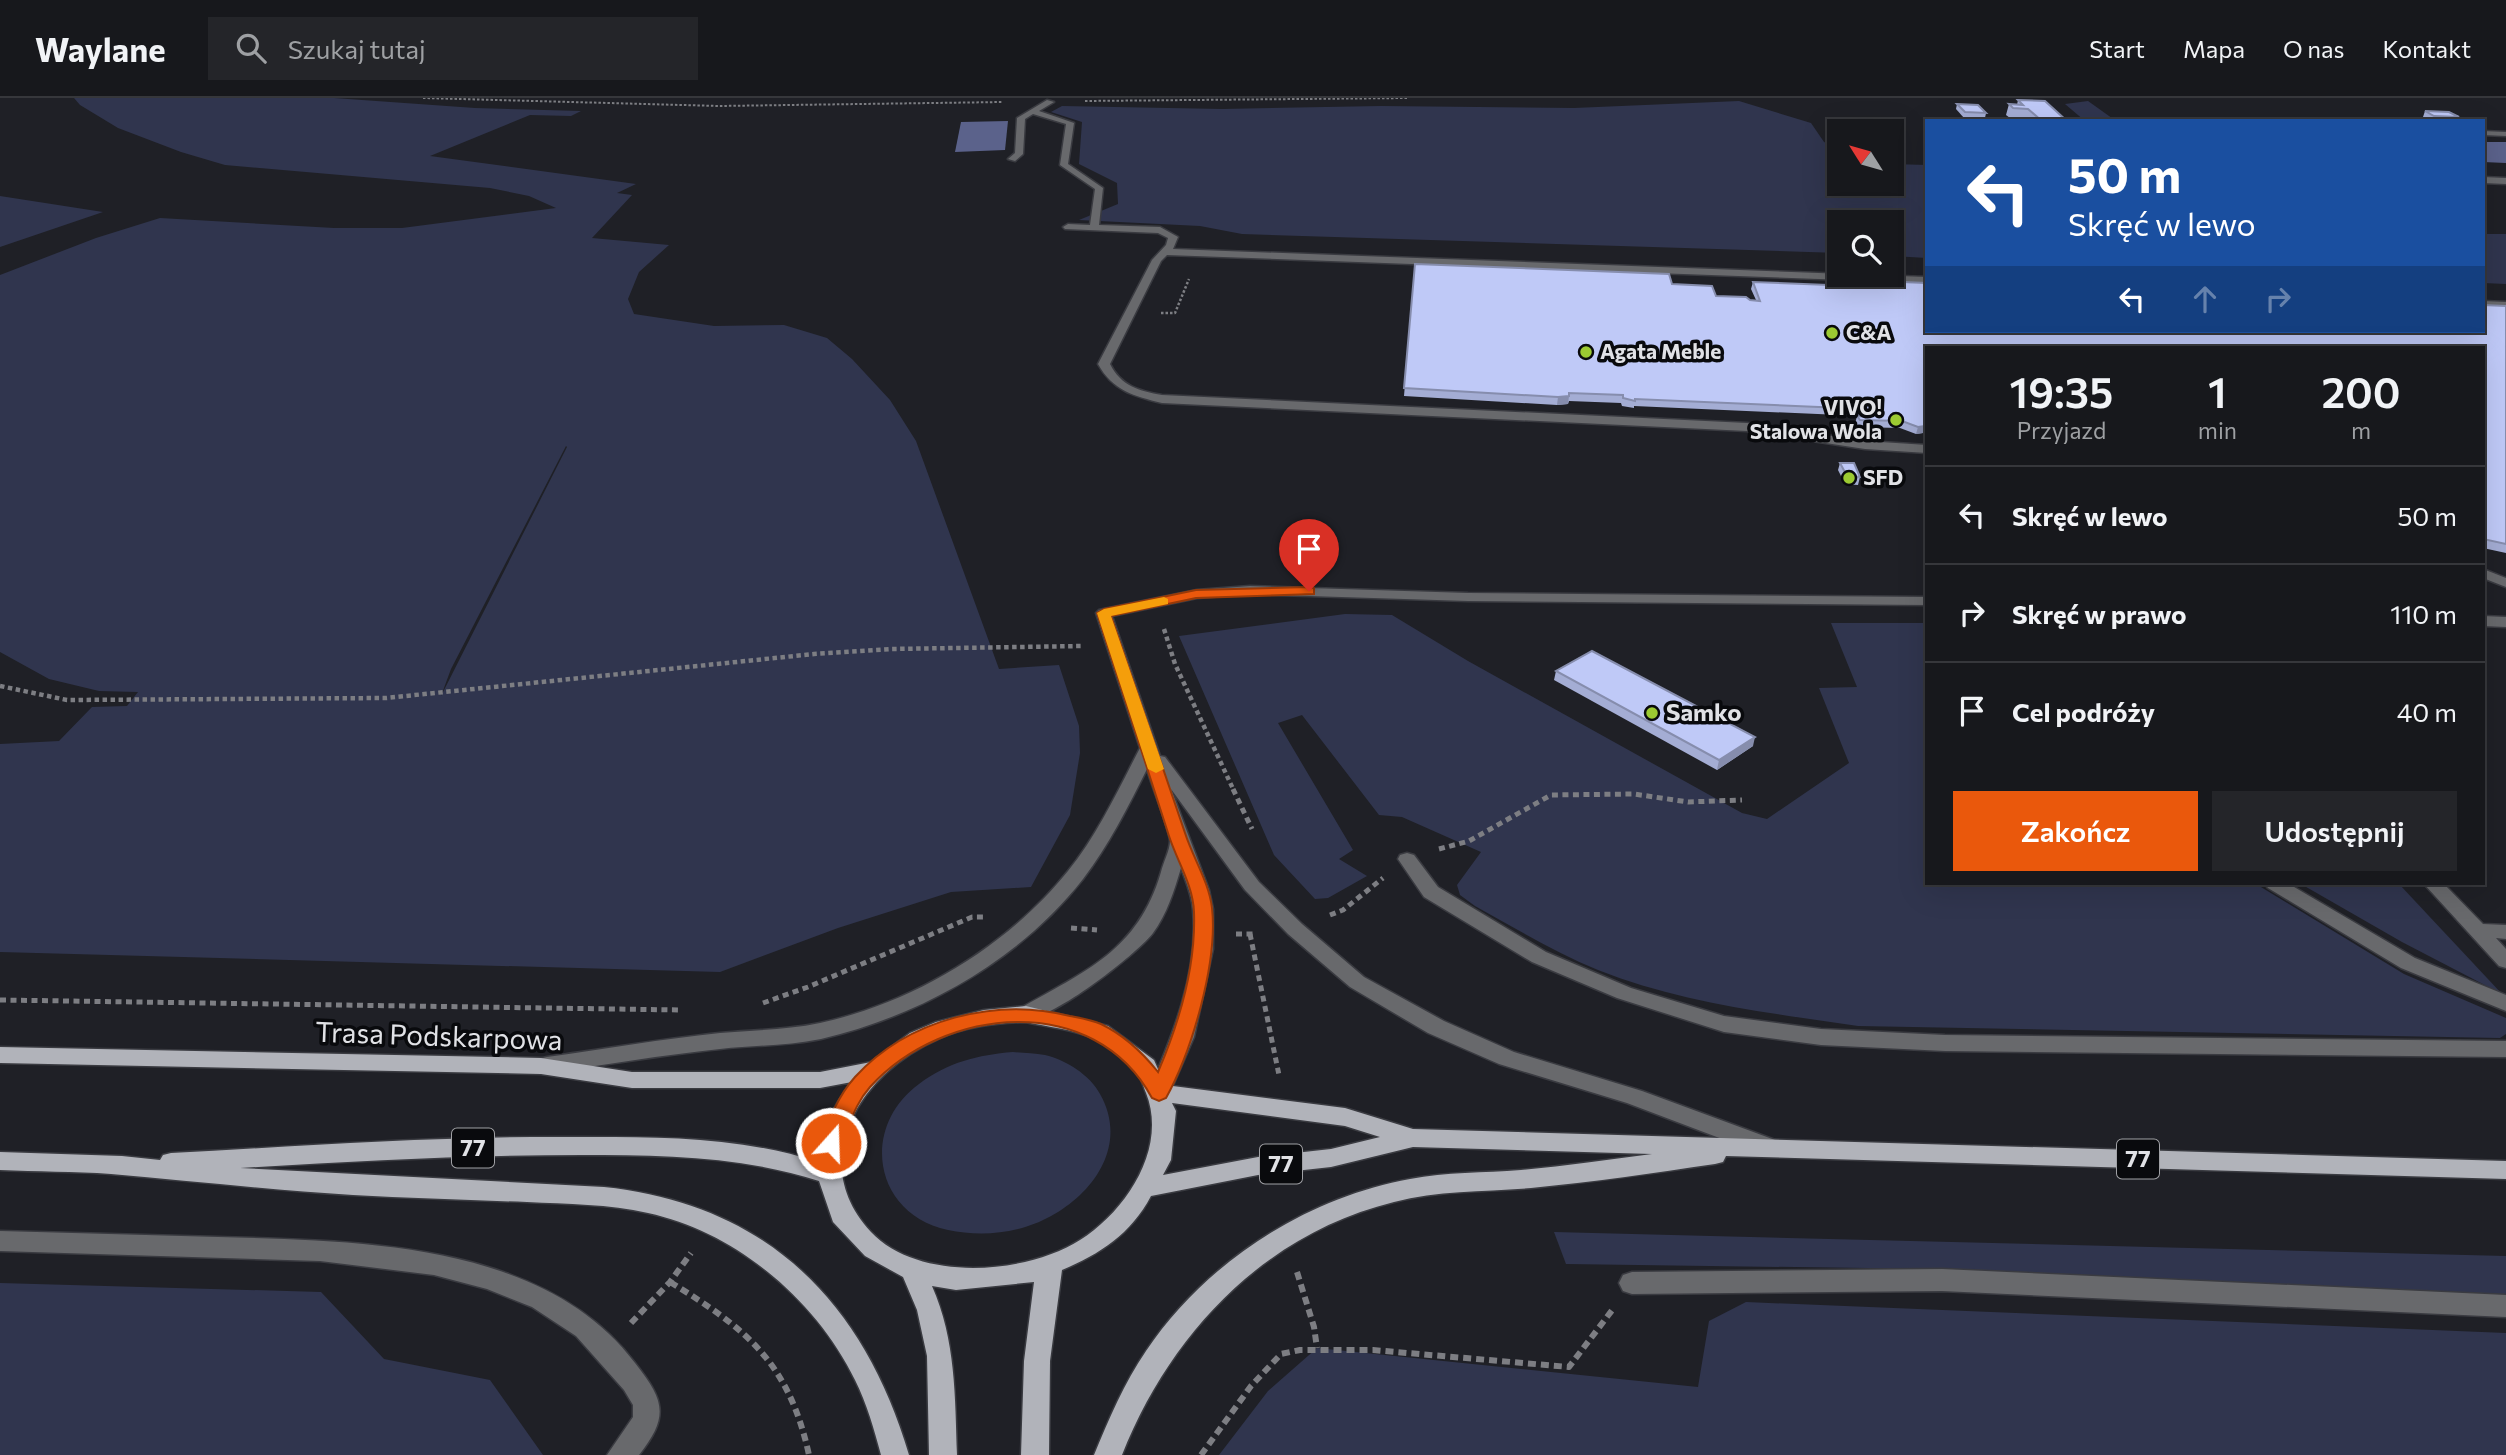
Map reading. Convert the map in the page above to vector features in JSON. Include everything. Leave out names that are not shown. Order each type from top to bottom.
[{"type":"main road","points":[[1026,1014],[1061,1018],[1108,1036],[1144,1066],[1159,1093],[1165,1115],[1163,1155],[1149,1187],[1129,1215],[1086,1250],[1050,1266],[1002,1278],[955,1279],[912,1269],[870,1246],[849,1226],[835,1200],[829,1175],[831,1143],[842,1111],[874,1070],[903,1048],[935,1031],[971,1020],[1026,1014]]},
{"type":"main road","name":"Trasa Podskarpowa","points":[[0,1055],[541,1066],[632,1080],[820,1080],[874,1070]]},
{"type":"main road","name":"77","points":[[1159,1093],[1345,1117],[1413,1138]]},
{"type":"main road","name":"77","points":[[1149,1187],[1258,1166],[1331,1158],[1413,1138],[2506,1170]]},
{"type":"main road","name":"77","points":[[0,1161],[113,1166],[531,1145],[657,1146],[738,1152],[794,1162],[829,1175]]},
{"type":"main road","points":[[1108,1455],[1141,1384],[1164,1346],[1187,1318],[1215,1288],[1240,1268],[1276,1243],[1332,1214],[1393,1192],[1428,1185],[1533,1178],[1770,1148]]},
{"type":"main road","points":[[113,1166],[285,1182],[587,1195],[642,1201],[700,1219],[763,1252],[824,1309],[867,1377],[882,1408],[895,1455]]},
{"type":"main road","points":[[1035,1455],[1034,1393],[1038,1322],[1050,1266]]},
{"type":"main road","points":[[912,1269],[930,1310],[940,1356],[943,1455]]},
{"type":"street","points":[[1012,159],[1019,154],[1021,118],[1050,102]]},
{"type":"street","points":[[1034,111],[1070,123],[1064,165],[1099,188],[1094,227]]},
{"type":"street","points":[[2485,133],[2506,134]]},
{"type":"street","points":[[2485,180],[2506,181]]},
{"type":"street","points":[[1068,227],[1165,231],[1172,234],[1173,240],[1156,262],[1104,364],[1111,380],[1140,395],[1223,404],[1747,426],[1866,445],[1925,449]]},
{"type":"street","points":[[1165,252],[1925,280]]},
{"type":"street","points":[[2485,304],[2506,305]]},
{"type":"street","points":[[2485,574],[2506,583]]},
{"type":"street","points":[[1159,1093],[1183,1037],[1205,934],[1199,890],[1179,841],[1104,613],[1196,594],[1250,590],[1468,597],[1925,601]]},
{"type":"street","points":[[2485,621],[2506,622]]},
{"type":"street","points":[[541,1066],[719,1041],[819,1031],[873,1014],[937,985],[988,955],[1029,926],[1074,877],[1100,839],[1149,747]]},
{"type":"street","points":[[1149,747],[1252,886],[1305,939],[1357,982],[1436,1027],[1507,1058],[1634,1097],[1770,1148]]},
{"type":"street","points":[[1026,1014],[1095,973],[1129,946],[1157,909],[1179,841]]},
{"type":"street","points":[[1407,859],[1431,892],[1539,957],[1624,993],[1724,1024],[1821,1037],[1945,1043],[2506,1049]]},
{"type":"street","points":[[2277,885],[2408,963],[2506,1003]]},
{"type":"street","points":[[2434,885],[2506,961]]},
{"type":"street","points":[[2477,931],[2506,932]]},
{"type":"street","points":[[0,1241],[275,1249],[393,1256],[476,1274],[537,1297],[575,1319],[608,1346],[648,1401],[647,1424],[621,1455]]},
{"type":"street","points":[[1632,1283],[1942,1280],[2506,1306]]},
{"type":"path","points":[[423,98],[658,106],[1406,98]]},
{"type":"path","points":[[1150,313],[1175,313],[1194,265],[1156,262]]},
{"type":"path","points":[[1156,603],[1175,664],[1253,830]]},
{"type":"path","points":[[0,686],[67,700],[386,698],[814,654],[891,649],[1059,648],[1115,644]]},
{"type":"path","points":[[1407,859],[1469,841],[1551,795],[1634,794],[1688,802],[1742,800]]},
{"type":"path","points":[[0,1000],[422,1007]]},
{"type":"path","points":[[670,1282],[719,1311],[752,1339],[780,1373],[798,1412],[809,1455]]},
{"type":"path","points":[[1201,1455],[1254,1383],[1282,1354],[1317,1349],[1364,1350],[1569,1367],[1632,1283]]},
{"type":"shaded area","points":[[74,98],[334,98],[475,108],[581,111],[571,116],[530,115],[430,156],[636,184],[617,193],[632,195],[592,238],[669,245],[639,272],[628,299],[634,314],[714,326],[784,325],[827,338],[852,359],[890,400],[916,441],[999,669],[1059,665],[1079,726],[1080,753],[1070,815],[1031,887],[951,892],[838,928],[720,972],[0,952],[0,744],[59,741],[92,707],[127,706],[138,692],[99,691],[49,679],[0,652],[0,275],[96,238],[160,218],[334,228],[402,228],[556,208],[529,196],[490,188],[225,165],[118,128],[80,105]],"holes":[[[567,447],[441,696],[451,669]]]},
{"type":"shaded area","points":[[1739,101],[1811,123],[1827,143],[1827,196],[1904,196],[1904,164],[1925,165],[1925,258],[1904,257],[1904,210],[1827,210],[1827,253],[1242,234],[1200,226],[1079,220],[1118,204],[1117,183],[1079,164],[1082,122],[1051,112],[1062,106],[1222,109],[1381,106],[1574,108]]},
{"type":"shaded area","points":[[2088,101],[2113,119],[2083,119],[2065,104]]},
{"type":"shaded area","points":[[1008,121],[1005,150],[955,152],[961,122]]},
{"type":"shaded area","points":[[2485,142],[2506,142],[2506,163],[2485,162]]},
{"type":"shaded area","points":[[0,196],[103,212],[0,247]]},
{"type":"shaded area","points":[[2485,234],[2506,234],[2506,284],[2485,283]]},
{"type":"shaded area","points":[[1345,614],[1392,615],[1468,661],[1742,813],[1767,819],[1849,763],[1819,688],[1857,687],[1831,623],[1925,623],[1925,885],[2258,885],[2404,974],[2506,1018],[2506,1034],[2500,1038],[1858,1026],[1726,1006],[1661,991],[1598,970],[1567,956],[1475,906],[1460,895],[1457,885],[1481,852],[1402,817],[1379,815],[1302,715],[1278,723],[1353,850],[1339,859],[1367,876],[1328,898],[1315,899],[1274,855],[1179,636]]},
{"type":"shaded area","points":[[2303,885],[2400,885],[2502,994],[2402,942]]},
{"type":"shaded area","points":[[1013,1052],[1053,1057],[1077,1069],[1096,1087],[1109,1116],[1110,1138],[1105,1159],[1081,1194],[1063,1209],[1022,1228],[985,1234],[966,1233],[923,1221],[904,1206],[890,1188],[883,1167],[882,1145],[888,1123],[900,1102],[930,1076],[952,1065],[976,1058]]},
{"type":"shaded area","points":[[1554,1232],[2506,1256],[2506,1295],[1938,1269],[1566,1264]]},
{"type":"shaded area","points":[[0,1283],[321,1292],[384,1359],[490,1380],[543,1455],[0,1455]]},
{"type":"shaded area","points":[[1746,1302],[2506,1333],[2506,1455],[1219,1455],[1268,1391],[1317,1348],[1698,1387],[1709,1321]]},
{"type":"building","points":[[2018,100],[2045,101],[2065,119],[2040,119],[2028,109],[2013,108],[2009,104],[2023,105]]},
{"type":"building","points":[[1957,104],[1978,105],[1986,113],[1965,112]]},
{"type":"building","points":[[2425,111],[2449,112],[2459,117],[2434,116]]},
{"type":"building","points":[[1415,264],[1669,274],[1672,284],[1712,286],[1716,296],[1746,297],[1760,301],[1753,282],[1827,287],[1904,287],[1904,282],[1925,283],[1925,333],[2485,333],[2485,305],[2506,306],[2506,544],[2485,539],[2485,346],[1925,346],[1925,426],[1918,427],[1902,421],[1860,420],[1857,416],[1869,417],[1865,409],[1635,401],[1623,398],[1623,395],[1569,393],[1569,396],[1404,388]]},
{"type":"building","points":[[1840,463],[1854,463],[1860,477],[1847,476]]},
{"type":"building","name":"Samko","points":[[1592,651],[1755,737],[1719,760],[1556,671]]},
{"type":"slow traffic","points":[[1156,769],[1104,613],[1164,601]]},
{"type":"place","name":"C&A","points":[[1832,333]]},
{"type":"place","name":"Agata Meble","points":[[1586,352]]},
{"type":"place","name":"VIVO! Stalowa Wola","points":[[1896,420]]},
{"type":"place","name":"SFD","points":[[1849,478]]},
{"type":"place","name":"Samko","points":[[1652,713]]},
{"type":"route","points":[[831,1143],[835,1127],[851,1097],[887,1059],[935,1031],[989,1016],[1026,1014],[1061,1018],[1094,1029],[1133,1055],[1153,1079],[1159,1093],[1183,1037],[1203,949],[1203,909],[1199,890],[1179,841],[1104,613],[1196,594],[1250,590],[1309,591]]}]
